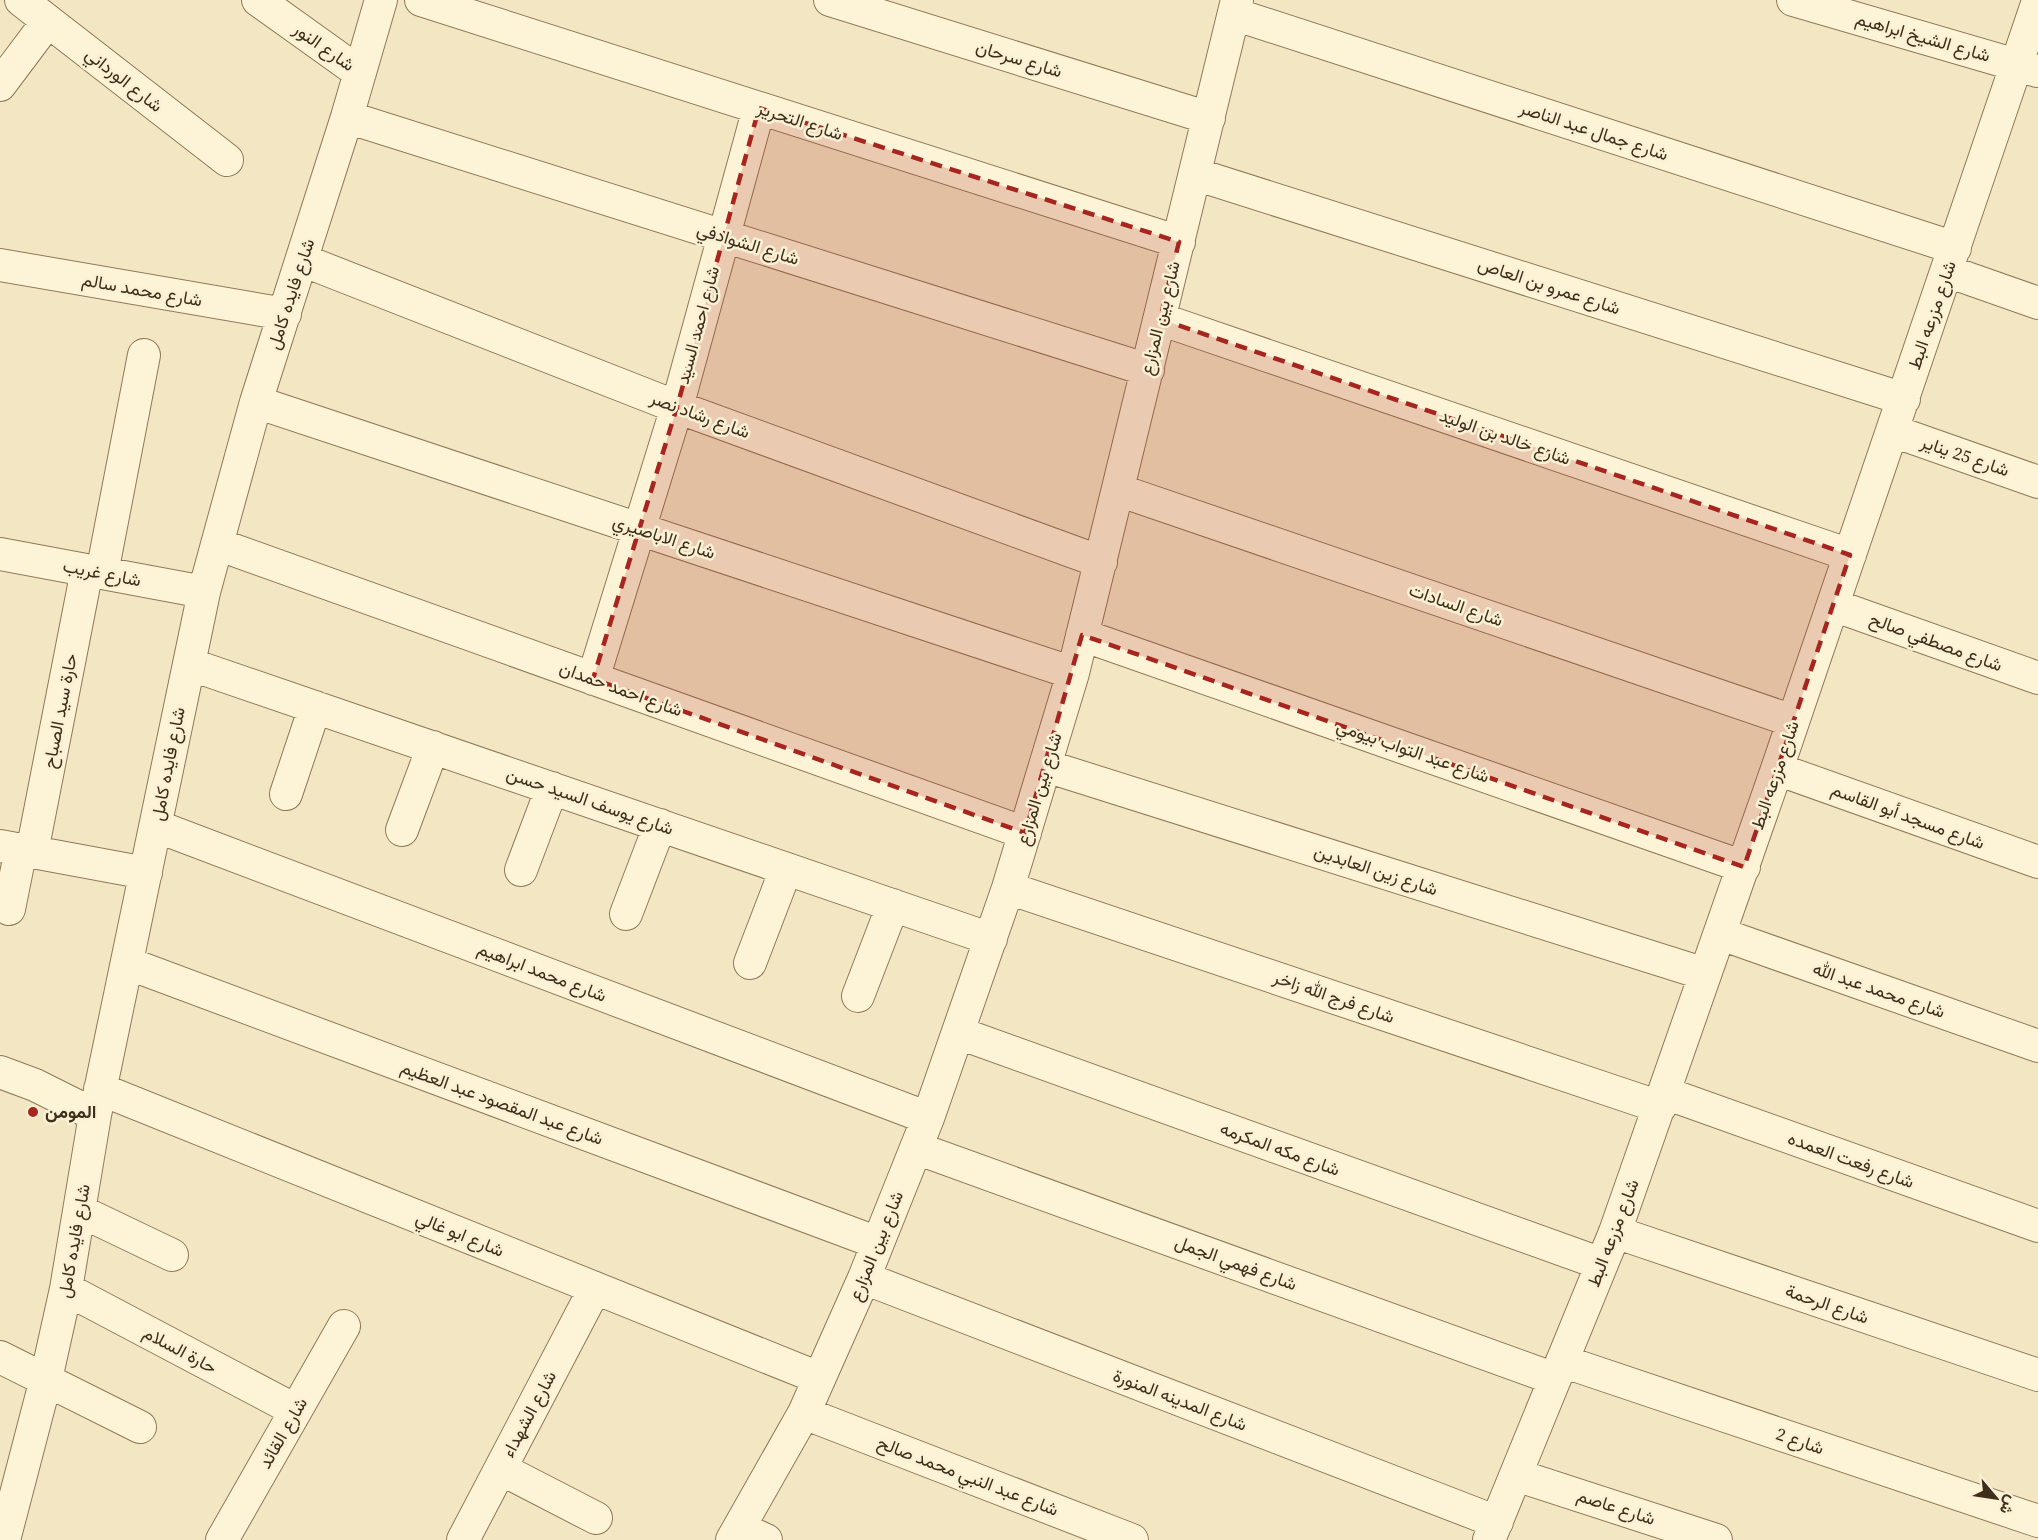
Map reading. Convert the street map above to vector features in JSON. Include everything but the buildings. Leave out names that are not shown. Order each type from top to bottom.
[{"type":"street","name":"شارع الورداني","points":[[21,0],[227,160]]},
{"type":"street","name":"شارع النور","points":[[258,0],[360,73]]},
{"type":"street","name":"شارع فايده كامل","points":[[4,1540],[46,1378],[66,1289],[98,1102],[204,592],[256,402],[347,117],[381,0]]},
{"type":"street","name":"شارع التحرير","points":[[422,0],[1179,242]]},
{"type":"street","name":"شارع سرحان","points":[[830,0],[1209,118]]},
{"type":"street","name":"شارع الشيخ ابراهيم","points":[[1793,0],[2028,67]]},
{"type":"street","name":"شارع مزرعه البط","points":[[1493,1531],[1615,1232],[1721,934],[1951,260],[2028,67],[2038,1]]},
{"type":"street","name":"شارع بين المزارع","points":[[746,1536],[864,1278],[928,1118],[1026,833],[1073,673],[1236,7]]},
{"type":"street","name":"شارع جمال عبد الناصر","points":[[1236,7],[1951,260],[2038,303]]},
{"type":"street","points":[[0,85],[48,21]]},
{"type":"street","name":"شارع احمد السيد","points":[[593,679],[637,528],[677,407],[722,236],[759,108]]},
{"type":"street","name":"شارع الشوادفي","points":[[347,117],[1148,370]]},
{"type":"street","name":"شارع عمرو بن العاص","points":[[1195,174],[1904,399]]},
{"type":"street","name":"شارع رشاد نصر","points":[[302,260],[677,407],[1101,562]]},
{"type":"street","name":"شارع محمد سالم","points":[[0,265],[285,314]]},
{"type":"street","name":"شارع خالد بن الوليد","points":[[1160,319],[1850,555]]},
{"type":"street","name":"حارة سيد الصباح","points":[[9,909],[18,849],[94,571],[144,354]]},
{"type":"street","name":"شارع الاباصيري","points":[[256,402],[1073,673]]},
{"type":"street","name":"شارع 25 يناير","points":[[1893,431],[2038,482]]},
{"type":"street","name":"شارع السادات","points":[[1118,490],[1793,721]]},
{"type":"street","name":"شارع احمد حمدان","points":[[217,544],[1026,833]]},
{"type":"street","name":"شارع غريب","points":[[0,554],[204,592]]},
{"type":"street","name":"شارع مصطفي صالح","points":[[1833,605],[2038,678]]},
{"type":"street","name":"شارع عبد التواب بيومي","points":[[1082,635],[1744,867]]},
{"type":"street","name":"شارع يوسف السيد حسن","points":[[189,664],[991,939]]},
{"type":"street","points":[[286,794],[315,707]]},
{"type":"street","points":[[402,830],[433,747]]},
{"type":"street","name":"شارع زين العابدين","points":[[1046,766],[1705,974]]},
{"type":"street","name":"شارع مسجد أبو القاسم","points":[[1777,770],[2038,862]]},
{"type":"street","points":[[521,870],[552,788]]},
{"type":"street","points":[[626,915],[660,825]]},
{"type":"street","name":"شارع محمد ابراهيم","points":[[156,826],[928,1118]]},
{"type":"street","points":[[18,849],[146,873]]},
{"type":"street","points":[[750,963],[786,869]]},
{"type":"street","name":"شارع فرج الله زاخر","points":[[1008,888],[1662,1100]]},
{"type":"street","points":[[858,996],[893,905]]},
{"type":"street","name":"شارع محمد عبد الله","points":[[1721,934],[2038,1046]]},
{"type":"street","name":"شارع عبد المقصود عبد العظيم","points":[[127,963],[878,1243]]},
{"type":"street","name":"شارع مكه المكرمه","points":[[958,1033],[1602,1264]]},
{"type":"street","name":"شارع ابو غالي","points":[[0,1072],[35,1085],[98,1102],[595,1288],[819,1378]]},
{"type":"street","name":"شارع رفعت العمده","points":[[1662,1100],[2038,1226]]},
{"type":"street","name":"شارع فهمي الجمل","points":[[916,1148],[1559,1370]]},
{"type":"street","points":[[80,1211],[172,1255]]},
{"type":"street","name":"شارع الرحمة","points":[[1615,1232],[2038,1375]]},
{"type":"street","name":"شارع المدينه المنورة","points":[[864,1278],[1493,1531]]},
{"type":"street","name":"شارع الشهداء","points":[[463,1540],[595,1288]]},
{"type":"street","name":"حارة السلام","points":[[66,1289],[295,1410]]},
{"type":"street","name":"شارع القائد","points":[[222,1540],[344,1326]]},
{"type":"street","points":[[0,1357],[140,1427]]},
{"type":"street","name":"شارع 2","points":[[1559,1370],[2038,1521]]},
{"type":"street","name":"شارع عبد النبي محمد صالح","points":[[804,1413],[1132,1540]]},
{"type":"street","points":[[501,1469],[596,1518]]},
{"type":"street","name":"شارع عاصم","points":[[1516,1474],[1716,1540]]},
{"type":"highlighted area","points":[[759,108],[1179,242],[1160,319],[1850,555],[1744,867],[1082,635],[1025,833],[593,679],[677,407]]},
{"type":"place","name":"المومن","points":[[33,1112]]}]
